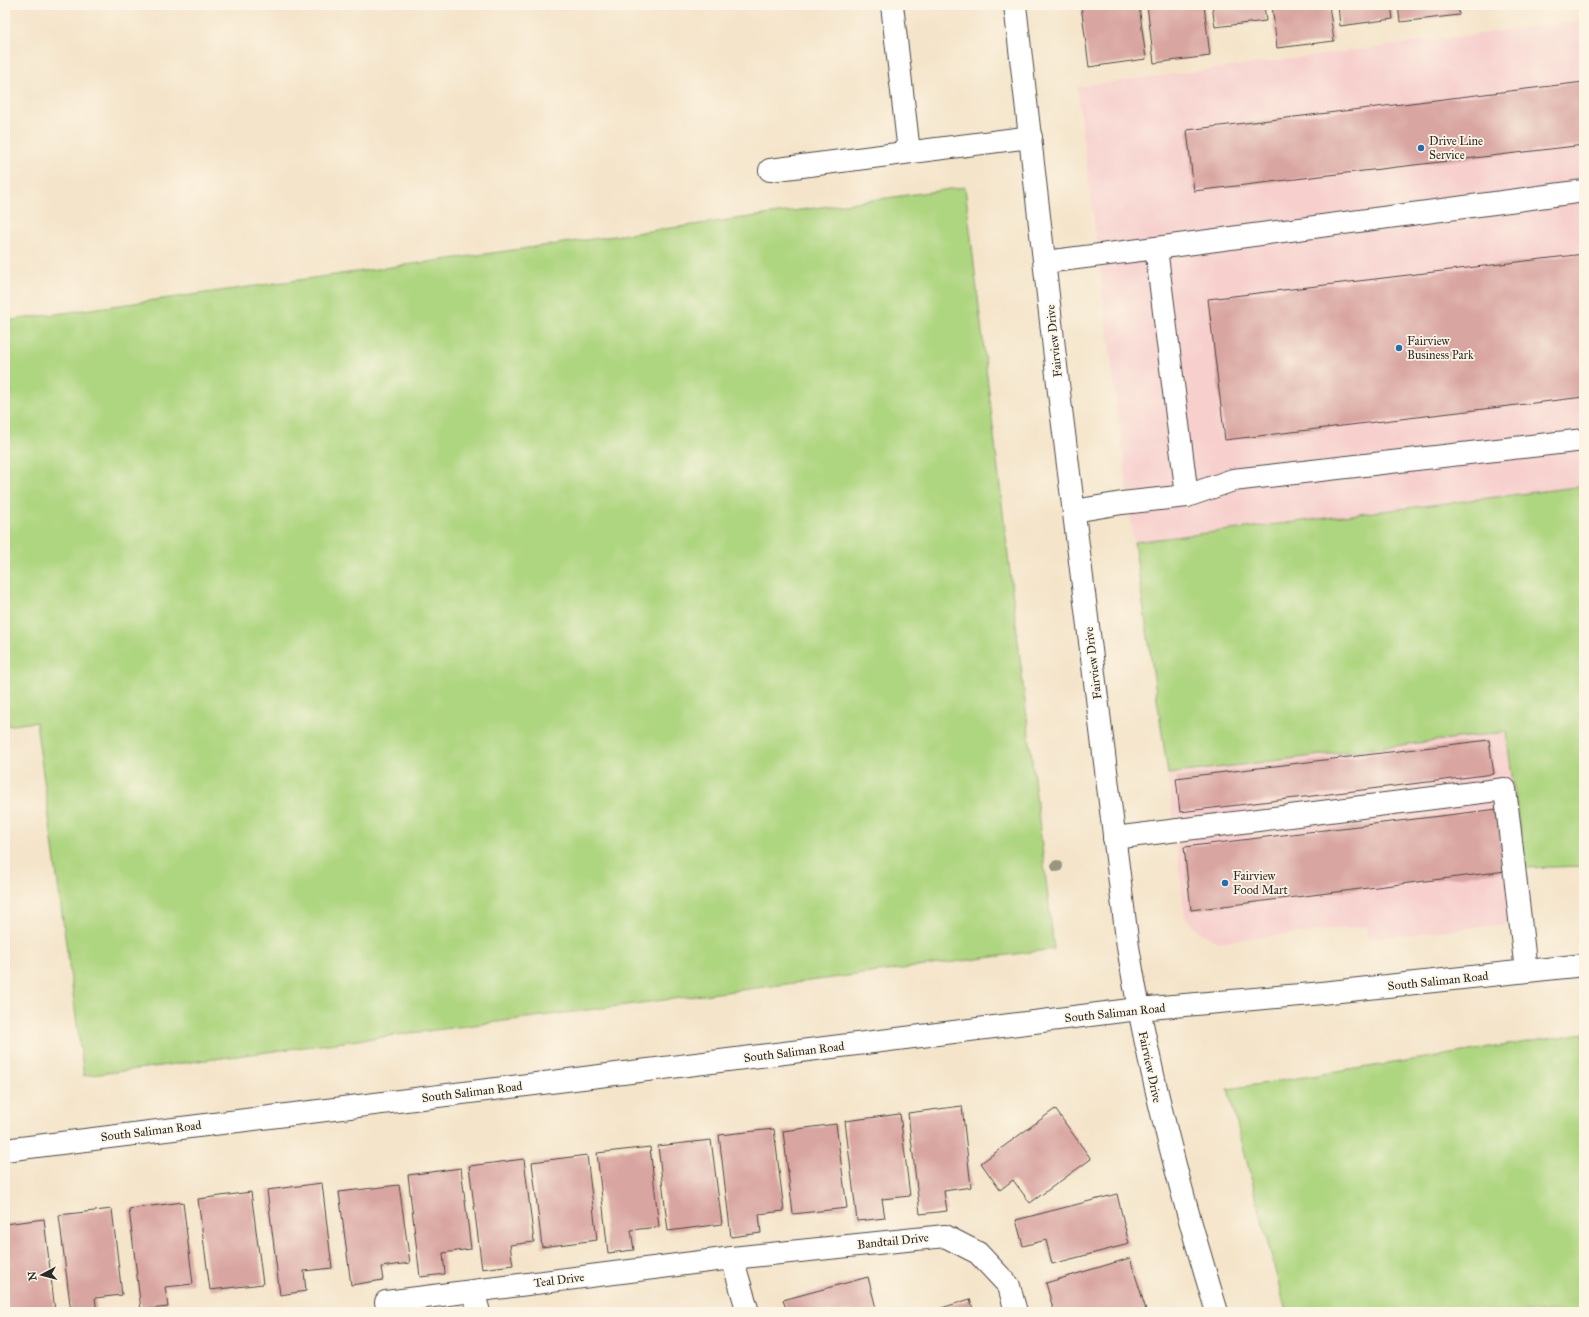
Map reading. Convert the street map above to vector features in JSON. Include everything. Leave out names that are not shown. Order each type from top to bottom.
[{"type":"main road","points":[[892,5],[909,152]]},
{"type":"main road","name":"Fairview Drive","points":[[1015,5],[1074,511],[1128,947],[1138,1010],[1160,1110],[1217,1312]]},
{"type":"main road","points":[[770,170],[1031,138]]},
{"type":"main road","points":[[1045,262],[1584,191]]},
{"type":"main road","points":[[1156,248],[1187,496]]},
{"type":"main road","points":[[1074,511],[1122,503],[1187,496],[1233,480],[1584,440]]},
{"type":"main road","points":[[1114,838],[1505,788],[1526,971]]},
{"type":"main road","name":"South Saliman Road","points":[[5,1150],[1138,1010],[1312,994],[1584,965]]},
{"type":"main road","name":"Bandtail Drive","points":[[732,1258],[945,1236],[978,1253],[1009,1286],[1016,1312]]},
{"type":"main road","points":[[732,1258],[748,1312]]},
{"type":"main road","name":"Teal Drive","points":[[386,1302],[732,1258]]},
{"type":"main road","points":[[473,1291],[479,1312]]},
{"type":"shaded area","points":[[1584,20],[1584,486],[1134,542],[1077,87]]},
{"type":"shaded area","points":[[1506,732],[1532,921],[1368,939],[1366,926],[1218,942],[1195,929],[1185,917],[1168,774]]},
{"type":"green space","points":[[965,187],[1054,949],[84,1076],[36,722],[5,726],[5,396],[11,394],[5,344],[5,321]]},
{"type":"green space","points":[[1584,486],[1584,866],[1525,868],[1506,732],[1168,774],[1134,542]]},
{"type":"green space","points":[[1584,1033],[1584,1312],[1286,1312],[1228,1089]]},
{"type":"building","points":[[1081,5],[1139,5],[1146,59],[1089,67]]},
{"type":"building","points":[[1147,5],[1204,5],[1210,56],[1154,63]]},
{"type":"building","points":[[1212,5],[1264,5],[1266,21],[1215,27]]},
{"type":"building","points":[[1272,5],[1329,5],[1334,41],[1277,48]]},
{"type":"building","points":[[1338,5],[1391,5],[1393,19],[1340,26]]},
{"type":"building","points":[[1398,5],[1458,5],[1459,15],[1400,22]]},
{"type":"building","points":[[1584,82],[1584,145],[1194,191],[1187,130]]},
{"type":"building","name":"Fairview Business Park","points":[[1584,254],[1584,397],[1225,440],[1208,299]]},
{"type":"building","points":[[1489,740],[1494,774],[1180,812],[1176,778]]},
{"type":"building","points":[[1498,809],[1506,871],[1191,910],[1184,847]]},
{"type":"building","points":[[962,1106],[971,1187],[944,1191],[947,1211],[920,1214],[908,1113]]},
{"type":"building","points":[[1055,1109],[1091,1159],[1030,1203],[1013,1180],[1000,1190],[981,1163]]},
{"type":"building","points":[[900,1114],[910,1196],[882,1199],[885,1218],[857,1221],[845,1121]]},
{"type":"building","points":[[836,1124],[847,1208],[793,1214],[783,1131]]},
{"type":"building","points":[[774,1129],[784,1211],[759,1214],[761,1233],[731,1237],[719,1135]]},
{"type":"building","points":[[711,1140],[722,1224],[668,1231],[658,1146]]},
{"type":"building","points":[[650,1147],[659,1227],[631,1230],[634,1250],[608,1253],[597,1153]]},
{"type":"building","points":[[587,1155],[597,1240],[542,1247],[532,1162]]},
{"type":"building","points":[[524,1159],[534,1242],[510,1245],[513,1265],[482,1269],[469,1166]]},
{"type":"building","points":[[461,1168],[471,1249],[443,1253],[445,1274],[420,1277],[408,1175]]},
{"type":"building","points":[[322,1183],[332,1268],[304,1271],[306,1291],[280,1295],[267,1190]]},
{"type":"building","points":[[399,1185],[410,1263],[381,1267],[383,1280],[351,1285],[339,1192]]},
{"type":"building","points":[[251,1192],[263,1284],[210,1290],[198,1199]]},
{"type":"building","points":[[1117,1194],[1129,1244],[1052,1264],[1046,1240],[1023,1246],[1016,1220]]},
{"type":"building","points":[[183,1202],[193,1284],[165,1287],[168,1307],[141,1310],[129,1209]]},
{"type":"building","points":[[112,1209],[122,1295],[95,1298],[97,1312],[71,1312],[59,1215]]},
{"type":"building","points":[[44,1219],[55,1311],[5,1312],[5,1224]]},
{"type":"building","points":[[1130,1258],[1146,1310],[1141,1312],[1054,1312],[1046,1283]]},
{"type":"building","points":[[868,1277],[877,1312],[787,1312],[783,1300]]},
{"type":"building","points":[[970,1299],[974,1312],[929,1312]]},
{"type":"building","points":[[600,1308],[601,1312],[586,1312]]},
{"type":"place","name":"Drive Line Service","points":[[1421,148]]},
{"type":"place","name":"Fairview Business Park","points":[[1399,348]]},
{"type":"place","name":"Fairview Food Mart","points":[[1225,883]]}]
